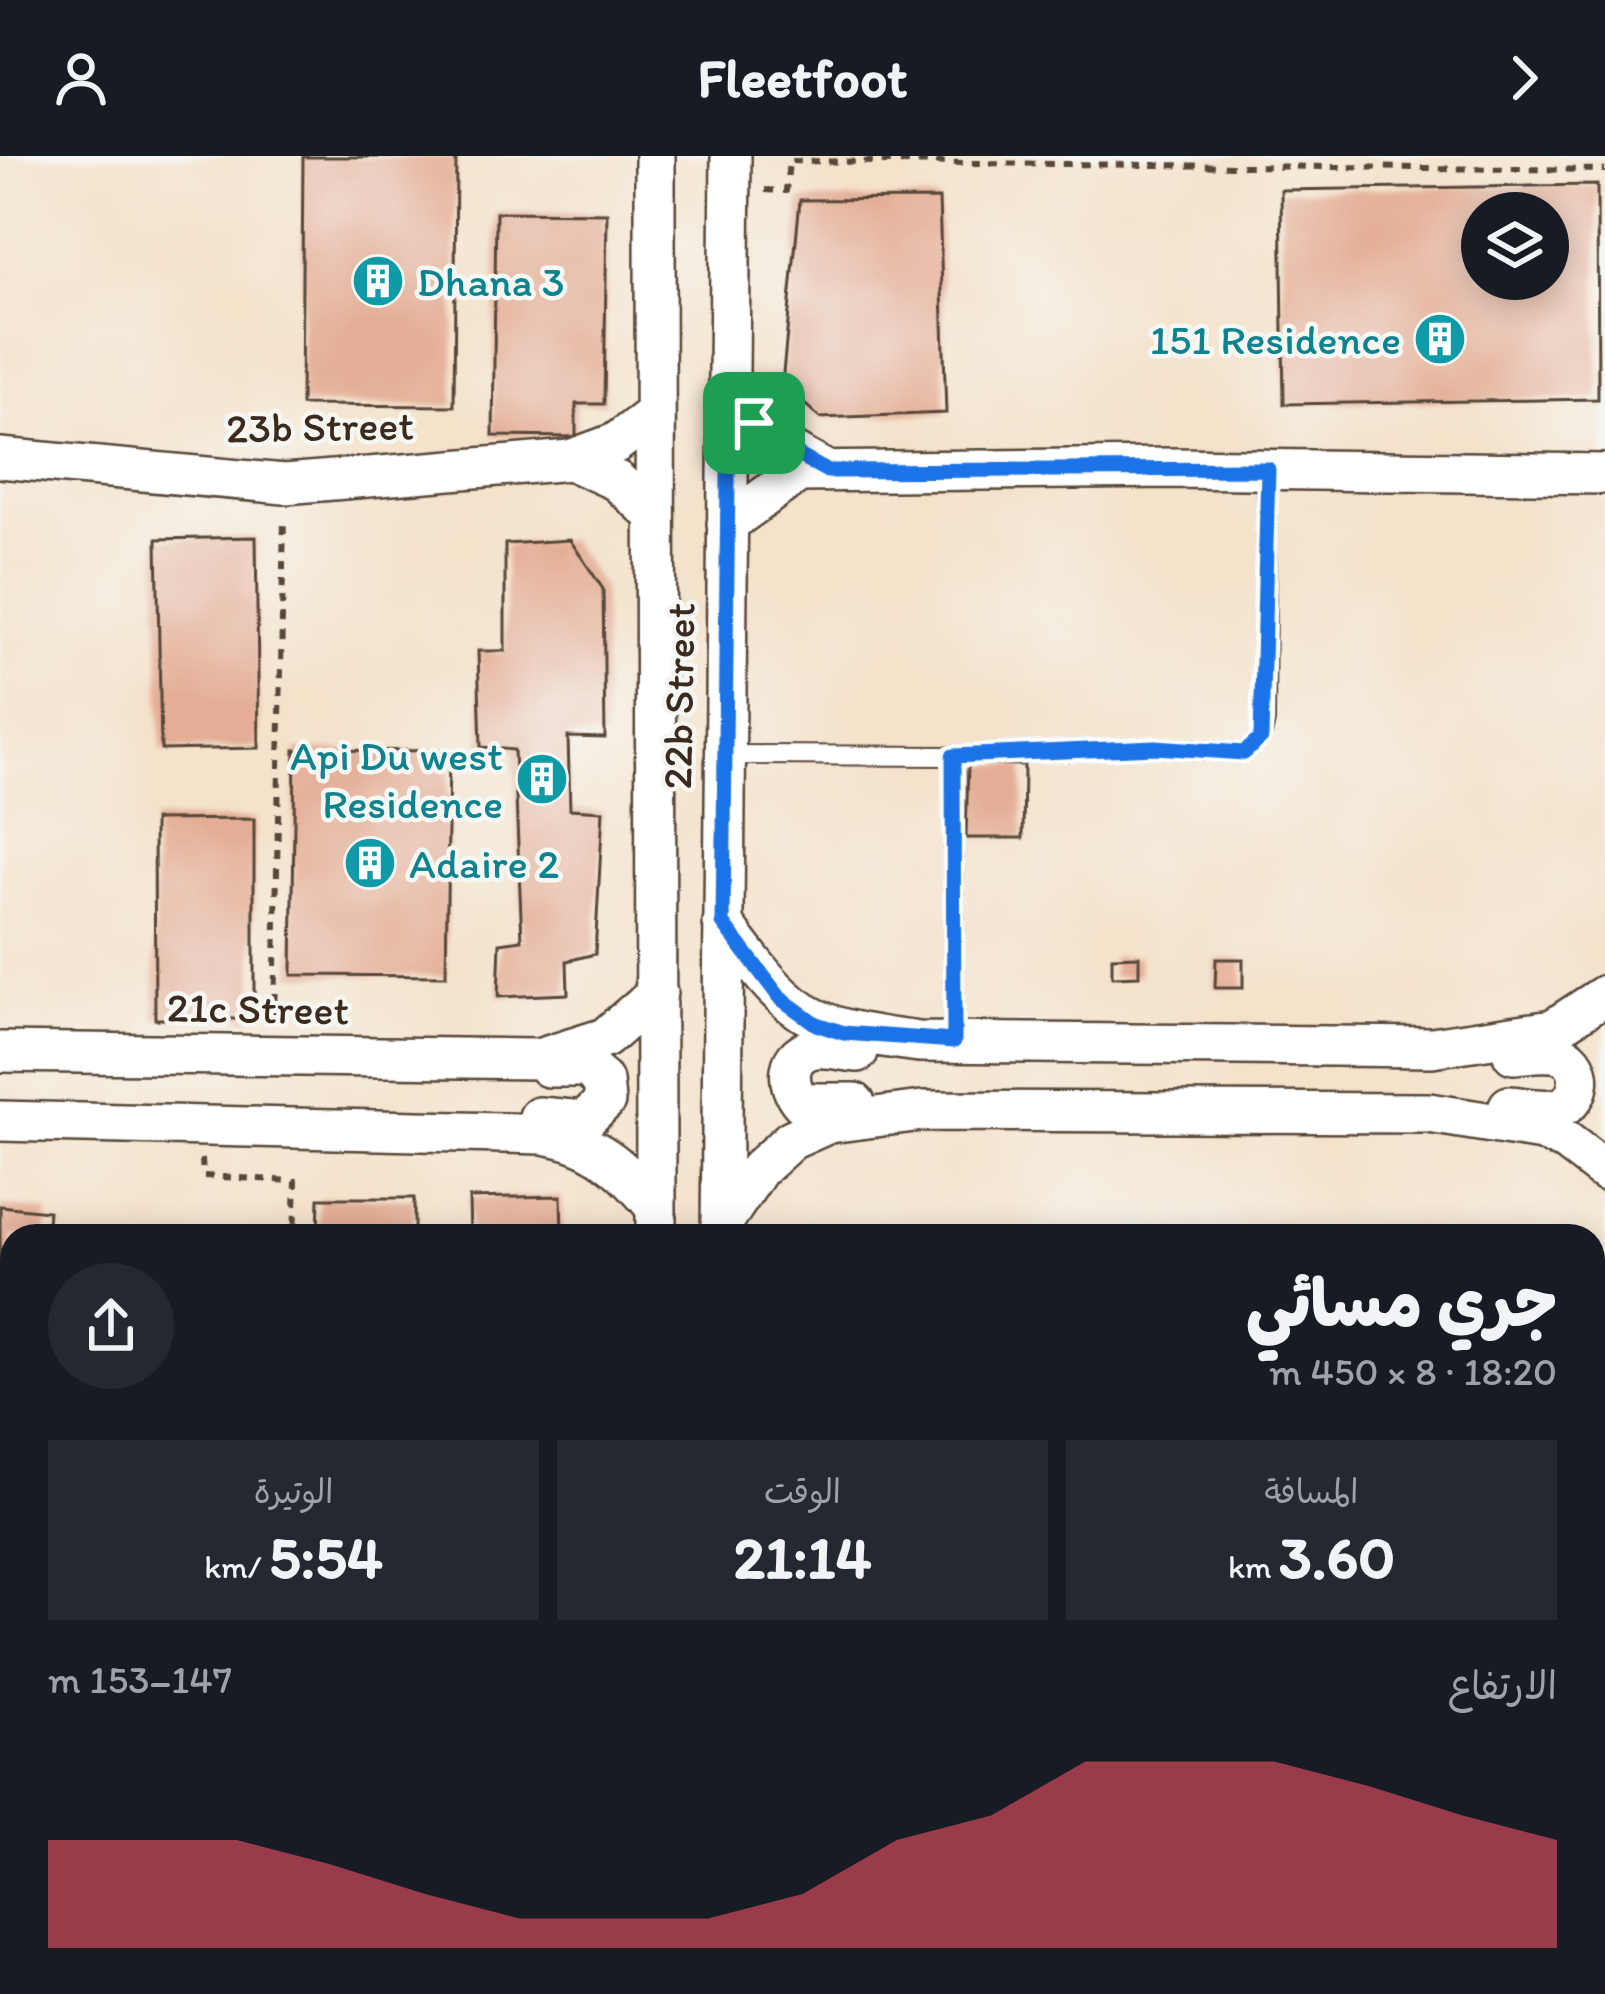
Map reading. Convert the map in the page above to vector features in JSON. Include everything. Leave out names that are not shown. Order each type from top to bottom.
[{"type":"street","name":"22b Street","points":[[655,156],[656,1222]]},
{"type":"street","name":"22b Street","points":[[721,1224],[729,391],[745,165]]},
{"type":"street","points":[[729,391],[774,442],[827,471]]},
{"type":"street","name":"23b Street","points":[[0,458],[285,484],[570,460],[616,443],[654,414]]},
{"type":"street","points":[[570,460],[617,481],[655,515]]},
{"type":"street","points":[[728,524],[799,472],[1268,469],[1605,474]]},
{"type":"street","points":[[723,923],[796,1012],[844,1033],[937,1042],[1432,1047],[1553,1029],[1605,995]]},
{"type":"street","name":"21c Street","points":[[0,1052],[515,1060],[561,1055],[604,1039],[657,993]]},
{"type":"street","points":[[922,1112],[899,1101],[813,1107],[802,1103],[789,1084],[794,1061],[813,1048],[889,1056],[937,1042]]},
{"type":"street","points":[[1429,1113],[1453,1102],[1559,1108],[1573,1099],[1580,1082],[1575,1065],[1561,1054],[1471,1055],[1432,1047]]},
{"type":"street","name":"21c Street","points":[[470,1132],[515,1118],[584,1121],[601,1110],[606,1091],[587,1067],[540,1067],[515,1060]]},
{"type":"street","points":[[725,1224],[759,1169],[791,1141],[829,1124],[922,1112],[1429,1113],[1542,1131],[1568,1142],[1605,1171]]},
{"type":"street","name":"21c Street","points":[[0,1121],[543,1134],[579,1142],[612,1159],[656,1222]]},
{"type":"lane","points":[[725,755],[953,756],[1155,747],[1244,753],[1261,738],[1268,469]]},
{"type":"lane","points":[[937,1042],[953,756]]},
{"type":"path","points":[[745,165],[760,190],[787,191],[789,161],[1605,170]]},
{"type":"path","points":[[274,1028],[285,484]]},
{"type":"path","points":[[199,1126],[203,1176],[296,1181],[294,1224]]},
{"type":"building","name":"Dhana 3","points":[[303,157],[456,157],[454,406],[301,405]]},
{"type":"building","name":"151 Residence","points":[[1597,185],[1598,399],[1284,404],[1281,190]]},
{"type":"building","points":[[939,199],[946,413],[820,418],[782,383],[800,200]]},
{"type":"building","points":[[496,212],[607,213],[604,404],[576,404],[576,437],[493,436]]},
{"type":"building","points":[[256,537],[259,748],[161,750],[157,539]]},
{"type":"building","name":"Api Du west Residence","points":[[570,540],[603,589],[605,738],[568,737],[570,809],[603,811],[595,954],[567,961],[568,994],[498,997],[500,943],[522,940],[514,750],[481,747],[478,651],[505,651],[505,544]]},
{"type":"building","name":"Adaire 2","points":[[295,750],[449,751],[446,976],[292,975]]},
{"type":"building","points":[[968,764],[1024,765],[1023,838],[966,838]]},
{"type":"building","points":[[254,819],[254,1019],[155,1019],[154,820]]},
{"type":"building","points":[[1139,956],[1139,976],[1112,977],[1112,957]]},
{"type":"building","points":[[1216,959],[1243,959],[1243,988],[1215,988]]},
{"type":"building","points":[[561,1196],[562,1224],[470,1224],[469,1198]]},
{"type":"building","points":[[319,1198],[414,1198],[414,1224],[318,1224]]},
{"type":"building","points":[[0,1206],[48,1211],[47,1224],[0,1224]]},
{"type":"place","name":"Dhana 3","points":[[378,281]]},
{"type":"place","name":"151 Residence","points":[[1440,339]]},
{"type":"place","name":"Api Du west Residence","points":[[542,779]]},
{"type":"place","name":"Adaire 2","points":[[370,863]]},
{"type":"route","points":[[729,391],[754,423],[774,442],[827,471],[1268,469],[1261,738],[1244,753],[1155,747],[953,756],[954,1041],[844,1033],[816,1024],[780,998],[723,923],[729,391]]}]
